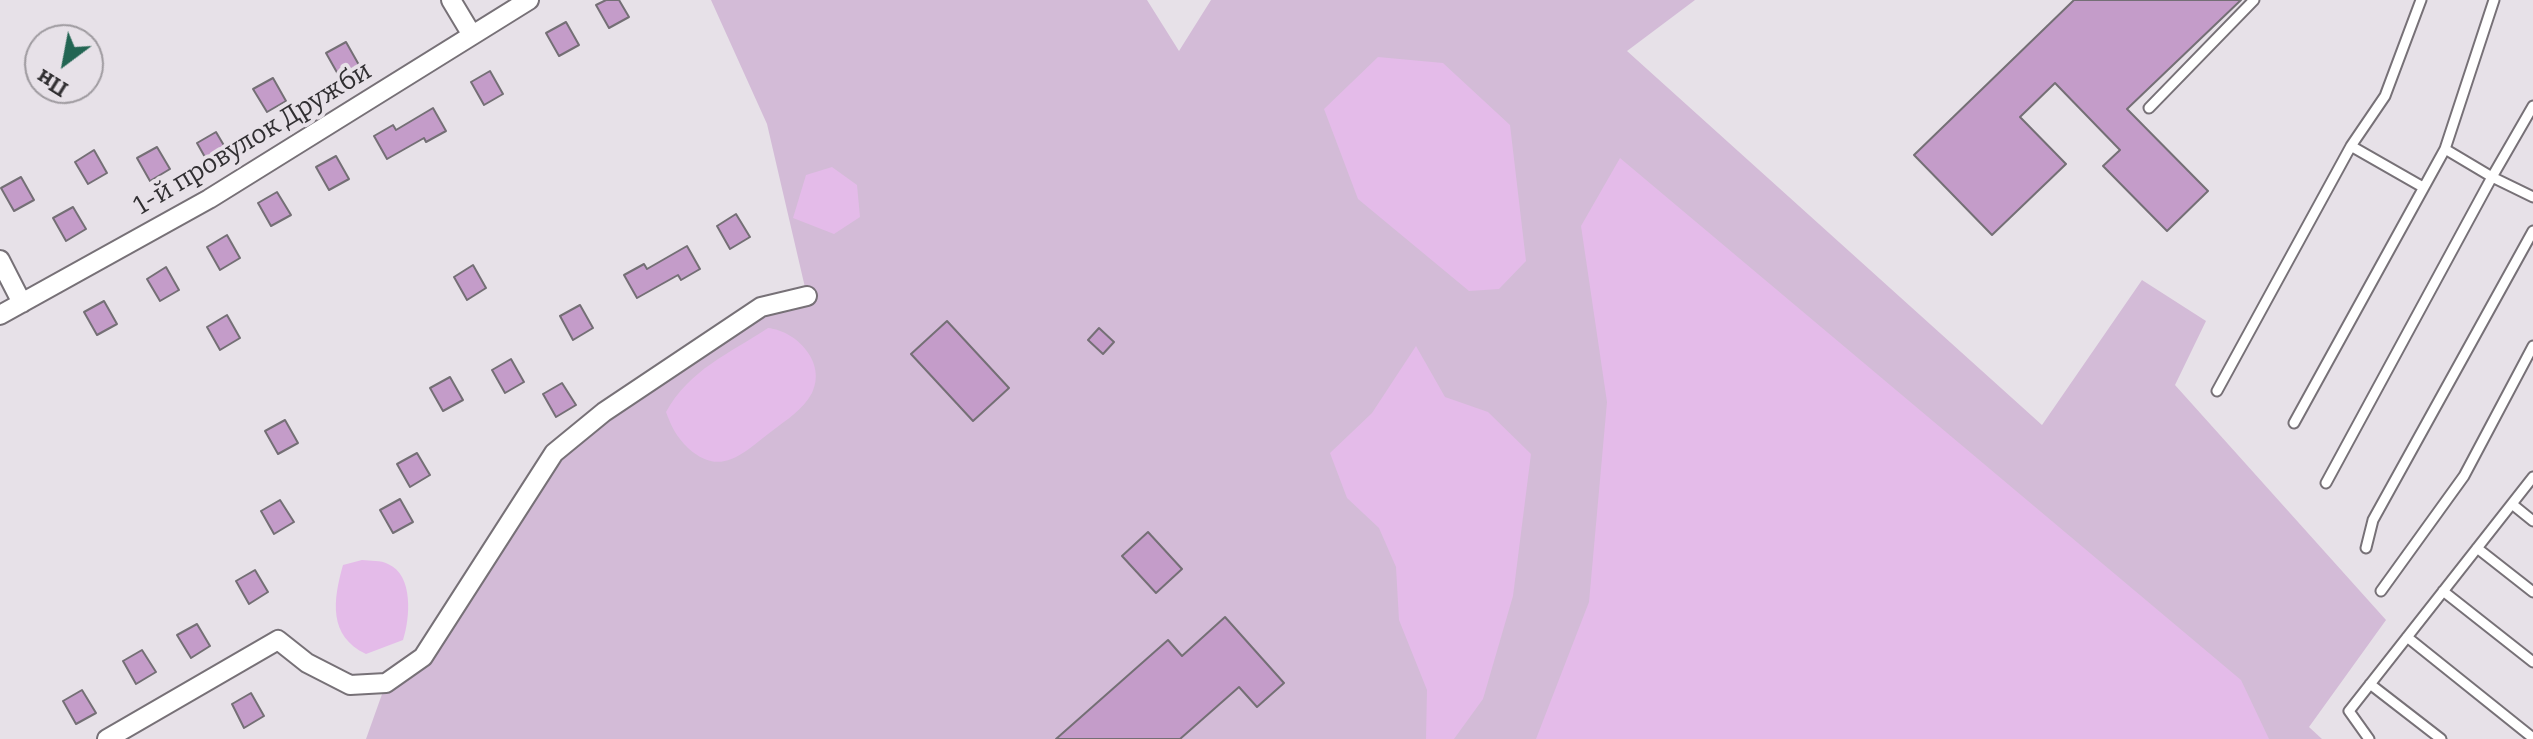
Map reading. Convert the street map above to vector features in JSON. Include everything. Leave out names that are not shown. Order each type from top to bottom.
[{"type":"street","points":[[451,0],[472,35]]},
{"type":"street","name":"1-й провулок Дружби","points":[[0,315],[209,199],[529,0]]},
{"type":"street","points":[[0,260],[22,303]]},
{"type":"street","points":[[107,739],[278,640],[307,663],[350,685],[386,683],[423,657],[554,453],[604,412],[761,307],[807,296]]},
{"type":"lane","points":[[2149,108],[2254,0]]},
{"type":"lane","points":[[2217,391],[2351,146],[2385,96],[2421,0]]},
{"type":"lane","points":[[2294,423],[2421,186],[2445,149],[2494,0]]},
{"type":"lane","points":[[2326,483],[2533,106]]},
{"type":"lane","points":[[2351,146],[2421,186]]},
{"type":"lane","points":[[2445,149],[2533,197]]},
{"type":"lane","points":[[2366,548],[2373,520],[2533,231]]},
{"type":"lane","points":[[2381,591],[2464,476],[2533,346]]},
{"type":"lane","points":[[2369,739],[2349,711],[2533,477]]},
{"type":"lane","points":[[2512,504],[2533,521]]},
{"type":"lane","points":[[2477,548],[2533,592]]},
{"type":"lane","points":[[2443,591],[2533,662]]},
{"type":"lane","points":[[2407,637],[2533,738]]},
{"type":"lane","points":[[2370,684],[2441,739]]},
{"type":"shaded area","points":[[711,0],[1147,0],[1179,51],[1211,0],[1695,0],[1627,51],[2042,425],[2142,280],[2206,321],[2175,385],[2386,620],[2309,727],[2322,739],[366,739],[386,683],[423,657],[554,453],[761,307],[807,296],[767,124]]},
{"type":"shaded area","points":[[1378,57],[1443,63],[1510,125],[1526,261],[1499,289],[1469,291],[1358,199],[1324,109]]},
{"type":"shaded area","points":[[1620,158],[2241,680],[2269,739],[1536,739],[1589,602],[1607,402],[1581,226]]},
{"type":"shaded area","points":[[832,167],[857,185],[860,217],[834,234],[793,218],[806,175]]},
{"type":"shaded area","points":[[768,328],[789,335],[806,350],[816,371],[812,393],[794,414],[741,454],[721,462],[700,457],[680,440],[666,412],[699,373]]},
{"type":"shaded area","points":[[1416,346],[1445,397],[1488,412],[1531,454],[1513,596],[1483,699],[1454,739],[1426,739],[1427,690],[1399,620],[1396,567],[1379,528],[1347,498],[1330,453],[1372,413]]},
{"type":"shaded area","points":[[362,560],[382,562],[396,570],[406,587],[408,598],[403,640],[366,654],[345,637],[336,616],[337,591],[343,565]]},
{"type":"building","points":[[606,0],[619,0],[629,17],[609,28],[596,5]]},
{"type":"building","points":[[2074,0],[2241,0],[2127,109],[2208,191],[2167,231],[2103,166],[2120,150],[2055,83],[2020,117],[2066,164],[1992,235],[1914,155]]},
{"type":"building","points":[[566,22],[579,45],[559,56],[546,33]]},
{"type":"building","points":[[346,42],[359,65],[339,76],[326,53]]},
{"type":"building","points":[[490,71],[503,94],[484,105],[471,82]]},
{"type":"building","points":[[273,78],[286,101],[267,112],[253,89]]},
{"type":"building","points":[[433,108],[446,131],[426,142],[424,138],[387,159],[374,136],[393,125],[396,130]]},
{"type":"building","points":[[216,132],[229,154],[210,166],[197,143]]},
{"type":"building","points":[[157,147],[170,169],[150,181],[137,158]]},
{"type":"building","points":[[94,150],[107,173],[88,184],[75,162]]},
{"type":"building","points":[[336,156],[349,179],[329,190],[316,167]]},
{"type":"building","points":[[21,177],[34,200],[14,211],[1,188]]},
{"type":"building","points":[[277,192],[291,215],[271,226],[258,203]]},
{"type":"building","points":[[73,207],[86,229],[66,241],[53,218]]},
{"type":"building","points":[[736,214],[750,237],[730,249],[717,226]]},
{"type":"building","points":[[227,235],[240,258],[220,270],[207,247]]},
{"type":"building","points":[[687,246],[700,269],[681,280],[678,275],[637,298],[624,275],[644,264],[647,269]]},
{"type":"building","points":[[473,265],[486,288],[467,300],[454,277]]},
{"type":"building","points":[[166,267],[179,290],[160,301],[147,279]]},
{"type":"building","points":[[104,301],[117,324],[97,335],[84,312]]},
{"type":"building","points":[[580,305],[593,328],[573,340],[560,316]]},
{"type":"building","points":[[227,315],[240,338],[220,350],[207,327]]},
{"type":"building","points":[[947,321],[1009,388],[973,421],[911,354]]},
{"type":"building","points":[[1099,328],[1114,342],[1103,354],[1088,340]]},
{"type":"building","points":[[511,359],[524,382],[505,393],[492,370]]},
{"type":"building","points":[[450,377],[463,400],[443,411],[430,388]]},
{"type":"building","points":[[562,383],[576,405],[556,417],[543,394]]},
{"type":"building","points":[[285,420],[298,443],[278,454],[265,431]]},
{"type":"building","points":[[417,453],[430,475],[410,487],[397,464]]},
{"type":"building","points":[[400,499],[413,522],[393,533],[380,510]]},
{"type":"building","points":[[280,500],[294,522],[274,534],[261,511]]},
{"type":"building","points":[[1148,532],[1182,569],[1156,593],[1122,556]]},
{"type":"building","points":[[255,570],[268,592],[249,604],[236,581]]},
{"type":"building","points":[[1225,617],[1284,683],[1257,707],[1239,687],[1180,739],[1056,739],[1168,640],[1182,656]]},
{"type":"building","points":[[197,624],[210,646],[191,658],[177,635]]},
{"type":"building","points":[[142,650],[156,672],[136,684],[123,661]]},
{"type":"building","points":[[82,690],[96,713],[76,724],[63,701]]},
{"type":"building","points":[[251,693],[264,716],[244,728],[232,704]]}]
